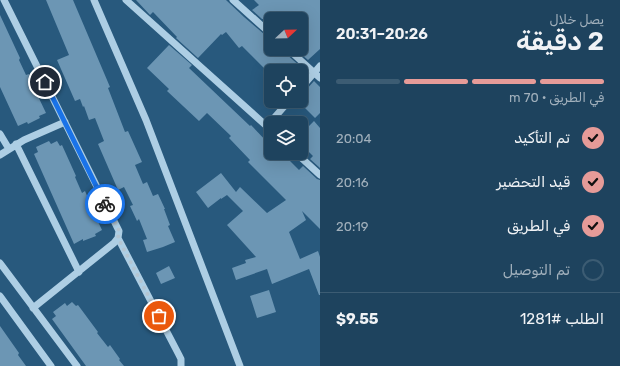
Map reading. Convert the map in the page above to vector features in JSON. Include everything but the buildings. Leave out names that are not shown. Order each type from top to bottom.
[{"type":"street","points":[[0,2],[4,0],[119,231],[118,238],[114,243],[33,308]]},
{"type":"street","points":[[94,0],[146,120],[240,366]]},
{"type":"street","points":[[126,0],[264,124]]},
{"type":"street","points":[[233,0],[264,28]]},
{"type":"street","points":[[296,56],[317,75]]},
{"type":"street","points":[[308,82],[317,75],[320,66]]},
{"type":"street","points":[[0,155],[16,144],[65,122]]},
{"type":"street","points":[[0,134],[9,149]]},
{"type":"street","points":[[16,144],[79,272]]},
{"type":"street","points":[[304,160],[320,175]]},
{"type":"street","points":[[118,238],[181,359],[181,366]]},
{"type":"street","points":[[0,263],[77,366]]},
{"type":"street","points":[[0,296],[51,366]]},
{"type":"way so far","points":[[105,204],[118,228],[118,238],[159,316]]},
{"type":"route","points":[[45,82],[105,204]]}]
